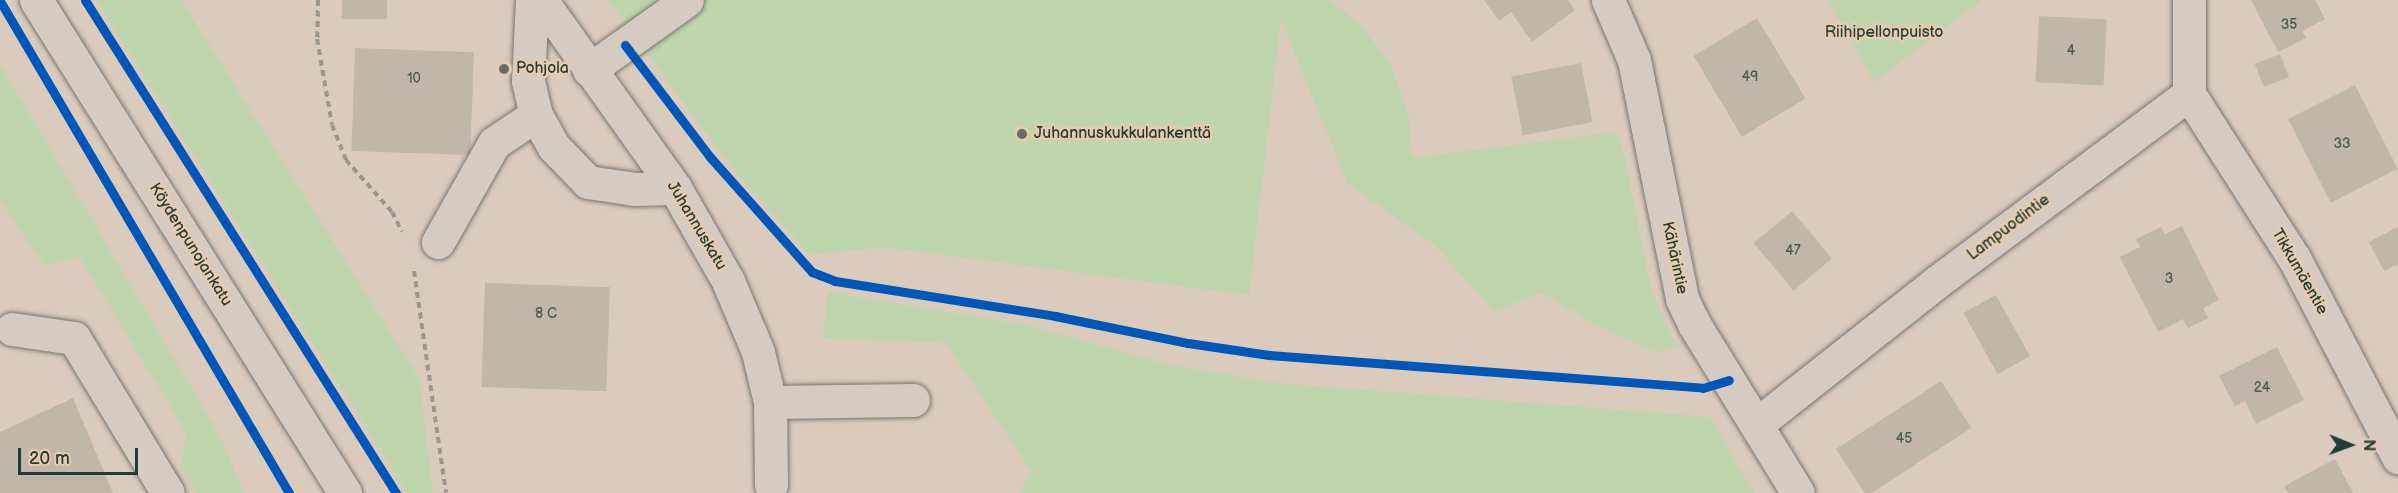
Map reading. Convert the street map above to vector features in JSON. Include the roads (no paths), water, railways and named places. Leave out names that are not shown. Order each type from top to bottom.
[{"type":"street","name":"Köydenpunojankatu","points":[[36,0],[344,492]]},
{"type":"street","points":[[532,0],[528,81],[536,115],[554,147],[588,182],[635,189],[675,188]]},
{"type":"street","name":"Juhannuskatu","points":[[541,0],[675,188],[728,281],[758,352],[770,402],[771,484]]},
{"type":"street","points":[[589,70],[687,0]]},
{"type":"street","name":"Kähärintie","points":[[1608,0],[1634,60],[1682,299],[1694,324],[1798,493]]},
{"type":"street","points":[[2189,0],[2189,94]]},
{"type":"street","name":"Lampuodintie","points":[[1757,424],[1938,281],[2189,94]]},
{"type":"street","name":"Tikkumäentie","points":[[2189,94],[2294,258],[2398,457]]},
{"type":"street","points":[[438,242],[494,143],[536,115]]},
{"type":"street","points":[[12,329],[74,338],[168,493]]},
{"type":"street","points":[[770,402],[913,400]]},
{"type":"place","name":"Pohjola","points":[[504,69]]},
{"type":"place","name":"Juhannuskukkulankenttä","points":[[1022,134]]},
{"type":"park label","name":"Riihipellonpuisto","points":[[1884,33]]}]
